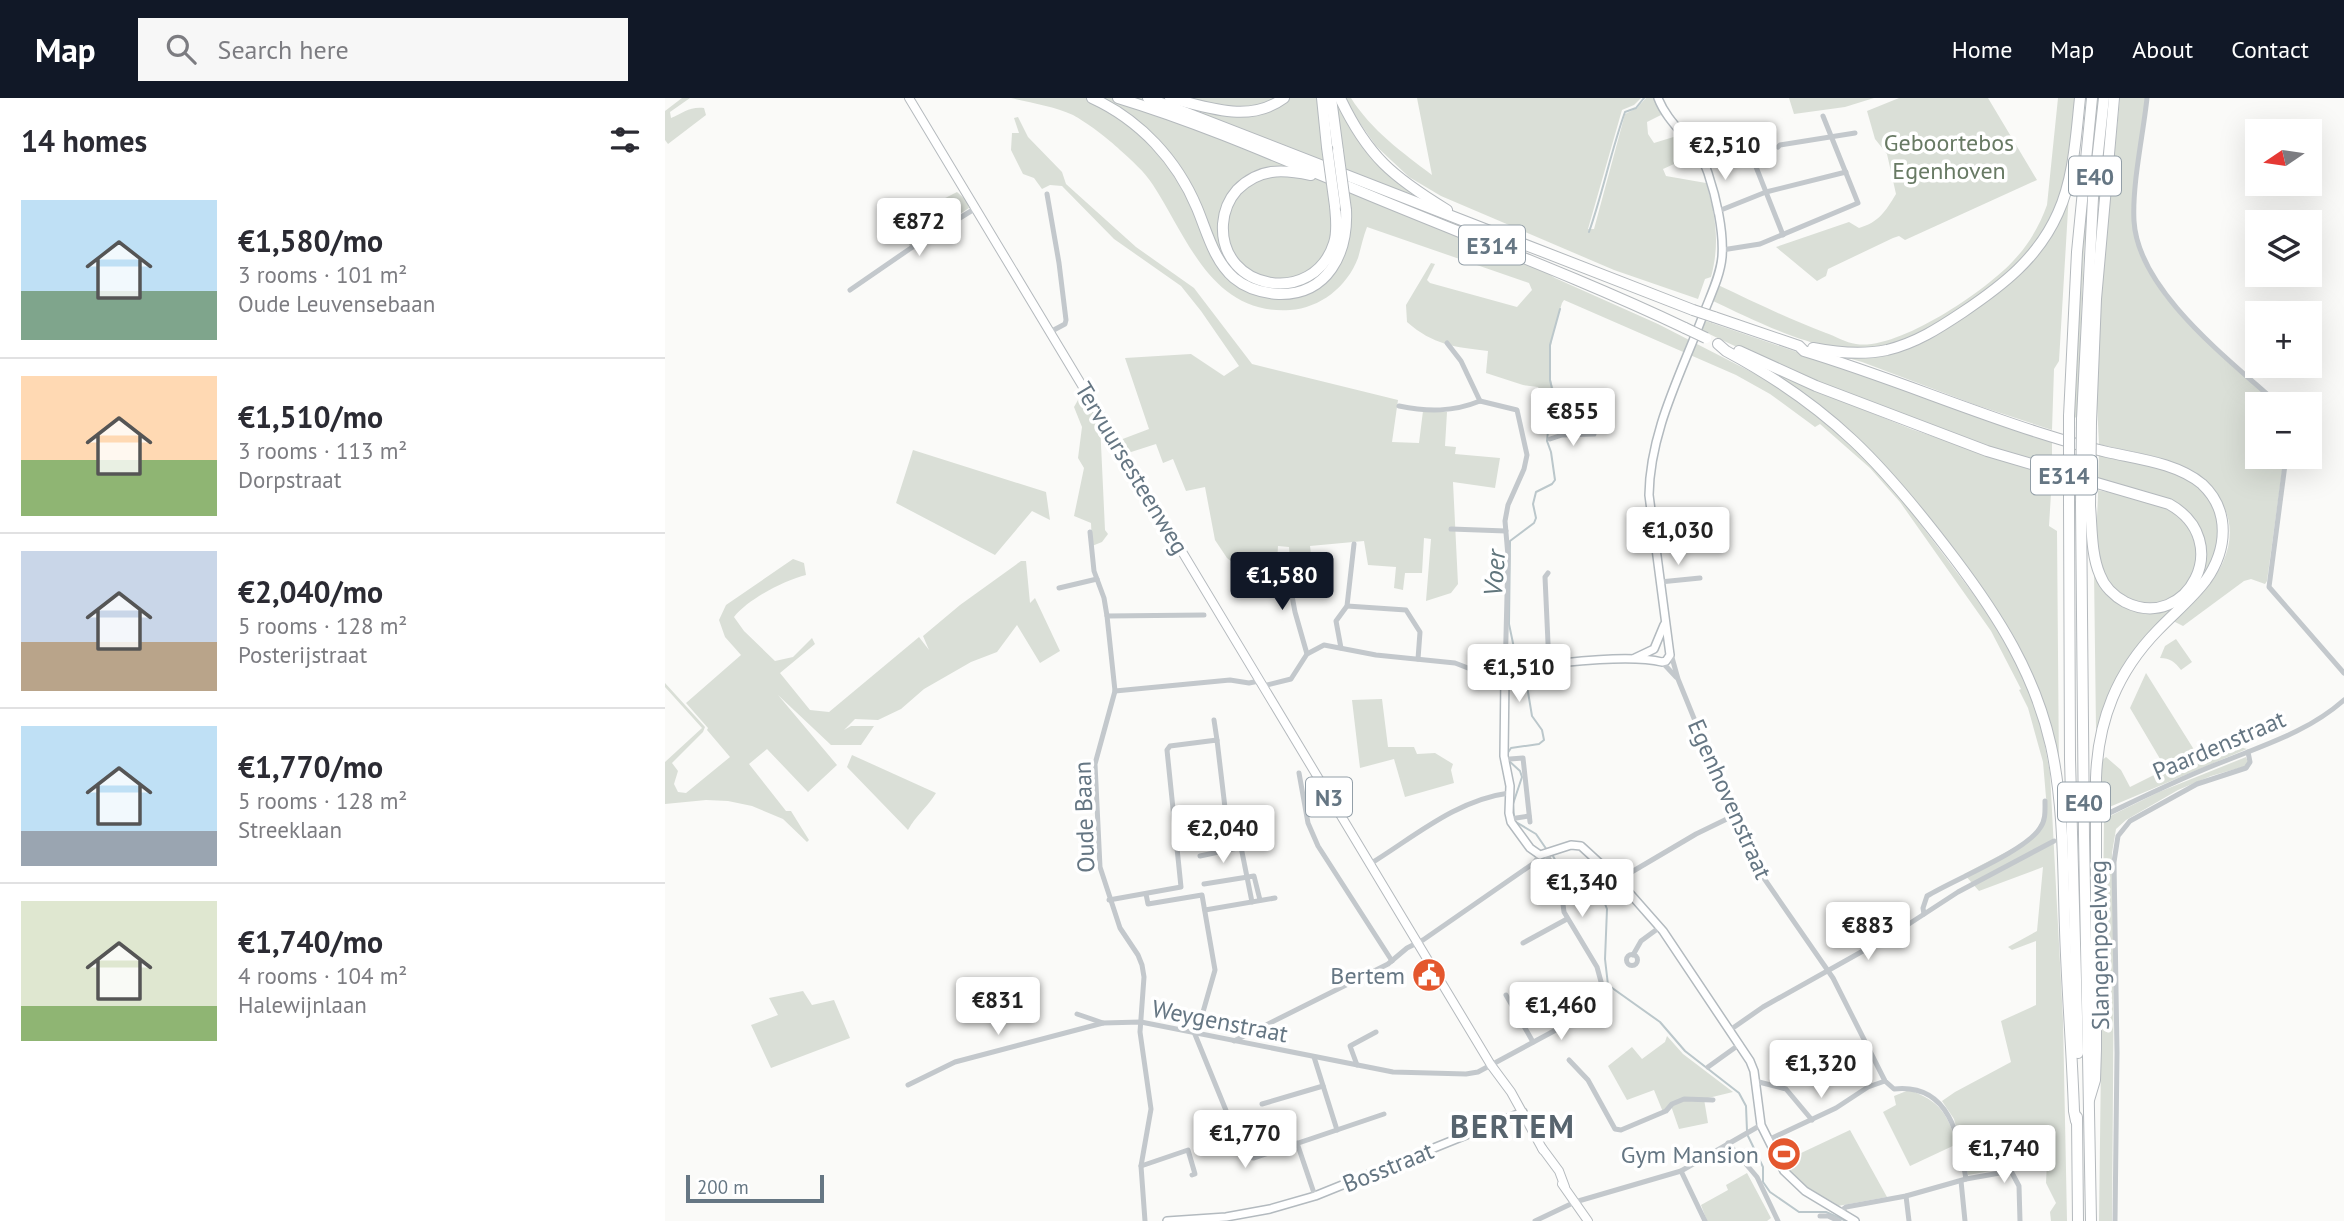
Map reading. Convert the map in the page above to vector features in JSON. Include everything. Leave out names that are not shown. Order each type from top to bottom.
[{"type":"highway","points":[[1092,98],[1142,130],[1161,149],[1190,192],[1214,251],[1234,278],[1249,288],[1266,293],[1286,294],[1310,287],[1323,279],[1332,269],[1345,245],[1346,210],[1331,98]]},
{"type":"highway","name":"E314","points":[[1118,98],[1160,111],[1323,175],[1621,298],[1816,386],[1987,451],[2158,499],[2180,510],[2195,527],[2202,547],[2199,574],[2184,595],[2172,603],[2155,607],[2131,604],[2115,596],[2100,577],[2086,505]]},
{"type":"highway","name":"E314","points":[[1148,98],[1693,310],[1799,346],[1804,351],[1867,370],[1995,418],[2102,451],[2164,466],[2196,480],[2217,504],[2224,533],[2219,556],[2207,579],[2149,639],[2124,672],[2110,699],[2099,737],[2096,788],[2096,1049],[2095,1080],[2089,1100]]},
{"type":"highway","points":[[1170,98],[1237,113],[1264,109],[1284,98]]},
{"type":"highway","points":[[1322,98],[1335,206],[1337,231],[1334,243],[1323,264],[1305,278],[1287,284],[1261,281],[1242,270],[1227,249],[1224,239],[1223,217],[1233,194],[1257,174],[1275,170],[1323,175]]},
{"type":"highway","points":[[1340,98],[1364,142],[1389,171],[1459,218]]},
{"type":"highway","points":[[1799,346],[1859,353],[1902,346],[1942,326],[2007,281],[2036,251],[2059,212],[2071,167],[2080,98]]},
{"type":"highway","name":"E40","points":[[2078,1221],[2079,1111],[2070,783],[2069,416],[2077,252],[2092,98]]},
{"type":"highway","name":"E40","points":[[2091,1221],[2086,421],[2091,221],[2104,98]]},
{"type":"highway","points":[[2086,421],[2115,98]]},
{"type":"highway","points":[[2078,119],[2084,168]]},
{"type":"highway","points":[[1718,344],[1816,407],[1877,462],[1913,503],[1968,576],[2003,628],[2027,672],[2044,720],[2057,784],[2063,857],[2074,1111],[2077,1121]]},
{"type":"main road","name":"Tervuursesteenweg","points":[[909,98],[1491,1065],[1588,1221]]},
{"type":"street","points":[[1658,98],[1667,116],[1694,146],[1704,162],[1722,250],[1760,244],[1858,203],[1823,116]]},
{"type":"street","points":[[2147,98],[2134,209],[2136,234],[2144,259],[2167,297],[2206,338],[2265,392]]},
{"type":"street","points":[[1778,147],[1855,133]]},
{"type":"street","points":[[1743,134],[1783,235]]},
{"type":"street","points":[[1738,156],[1751,151]]},
{"type":"street","points":[[1716,212],[1766,192],[1846,172]]},
{"type":"street","points":[[1047,194],[1066,320],[1065,324],[1050,332]]},
{"type":"street","points":[[850,290],[976,208]]},
{"type":"street","name":"Egenhovenstraat","points":[[1722,250],[1715,282],[1657,433],[1649,471],[1649,495],[1670,651],[1678,679],[1752,861],[1828,969],[1885,1081]]},
{"type":"street","points":[[1447,343],[1461,361],[1480,401]]},
{"type":"street","points":[[1399,406],[1443,411],[1480,401],[1517,410],[1524,436],[1527,455],[1524,469],[1505,521],[1508,556],[1504,756],[1513,819],[1529,848],[1543,855],[1559,873],[1562,903],[1567,919],[1523,943]]},
{"type":"street","points":[[1549,439],[1562,435],[1594,434]]},
{"type":"street","points":[[2284,469],[2269,587],[2344,673]]},
{"type":"street","points":[[1451,529],[1506,531]]},
{"type":"street","name":"Oude Baan","points":[[1090,532],[1097,579],[1107,616],[1115,691],[1095,764],[1100,867],[1120,929],[1142,965],[1140,1022],[1151,1108],[1140,1166],[1145,1221]]},
{"type":"street","points":[[1342,648],[1335,626],[1347,606],[1354,544]]},
{"type":"street","points":[[1285,558],[1295,612],[1307,654]]},
{"type":"street","points":[[1548,573],[1545,577],[1549,665]]},
{"type":"street","points":[[1660,582],[1700,578]]},
{"type":"street","points":[[1059,588],[1097,579]]},
{"type":"street","points":[[1347,606],[1406,610],[1420,632],[1418,659]]},
{"type":"street","points":[[1107,616],[1204,615]]},
{"type":"street","name":"Egenhovenstraat","points":[[1665,621],[1654,657],[1678,679]]},
{"type":"street","points":[[1115,691],[1230,680],[1261,683],[1291,679],[1307,654],[1324,645],[1376,655],[1455,663],[1490,676],[1505,676],[1549,665],[1628,660],[1660,662],[1668,659],[1670,651],[1663,645],[1628,660]]},
{"type":"street","name":"Paardenstraat","points":[[2102,816],[2183,778],[2311,725],[2344,700]]},
{"type":"street","points":[[1214,720],[1229,833],[1232,838],[1239,839],[1242,847],[1252,902]]},
{"type":"street","points":[[1183,899],[1167,750],[1170,746],[1217,740]]},
{"type":"street","name":"Slangenpoelweg","points":[[2115,1221],[2116,842],[2127,823],[2144,813],[2197,784],[2246,768],[2250,762],[2248,752]]},
{"type":"street","points":[[1510,759],[1523,758],[1529,819],[1513,819]]},
{"type":"street","points":[[1299,773],[1308,823],[1318,846],[1392,961]]},
{"type":"street","points":[[1370,864],[1459,808],[1499,794],[1510,793]]},
{"type":"street","points":[[1924,914],[1927,896],[2001,857],[2032,837],[2045,818],[2045,801]]},
{"type":"street","points":[[1618,880],[1696,834],[1733,816]]},
{"type":"street","points":[[1730,1030],[1763,1007],[1884,939],[1982,879],[2054,841]]},
{"type":"street","points":[[1234,1041],[1392,961],[1543,855],[1579,845],[1589,851],[1618,880],[1660,927],[1739,1044],[1751,1063],[1761,1125],[1779,1161],[1793,1181],[1853,1221]]},
{"type":"street","points":[[1200,856],[1242,847]]},
{"type":"street","points":[[1204,884],[1255,877],[1260,900]]},
{"type":"street","points":[[1109,900],[1181,887]]},
{"type":"street","points":[[1146,894],[1148,904],[1202,895],[1215,970],[1196,1033],[1242,1154],[1254,1158],[1384,1114]]},
{"type":"street","points":[[1205,910],[1275,898]]},
{"type":"street","name":"Weygenstraat","points":[[1077,1014],[1103,1023],[1140,1022],[1392,1072],[1473,1073],[1567,1024],[1598,997],[1603,989],[1597,967],[1567,919]]},
{"type":"street","points":[[1633,955],[1641,941],[1660,927]]},
{"type":"street","points":[[1506,995],[1534,1042]]},
{"type":"street","points":[[908,1085],[955,1062],[1103,1023]]},
{"type":"street","points":[[1357,1065],[1350,1046],[1376,1032]]},
{"type":"street","points":[[1708,1067],[1739,1044]]},
{"type":"street","points":[[1314,1057],[1337,1130]]},
{"type":"street","points":[[1569,1060],[1588,1080],[1615,1129],[1621,1130],[1666,1111],[1672,1104],[1684,1099],[1713,1100]]},
{"type":"street","points":[[1755,1081],[1786,1089],[1812,1120]]},
{"type":"street","points":[[1768,1140],[1812,1120],[1868,1087],[1885,1081],[1893,1088],[1908,1088],[1930,1096],[1947,1112],[1961,1149],[1965,1221]]},
{"type":"street","points":[[1262,1104],[1323,1086]]},
{"type":"street","name":"Bosstraat","points":[[1167,1221],[1226,1217],[1270,1209],[1315,1196],[1521,1113]]},
{"type":"street","points":[[1535,1221],[1575,1202],[1681,1171],[1761,1125]]},
{"type":"street","points":[[1297,1143],[1315,1196]]},
{"type":"street","points":[[1728,1143],[1752,1169],[1778,1221]]},
{"type":"street","points":[[1140,1166],[1188,1150],[1195,1174],[1192,1175]]},
{"type":"street","points":[[1681,1171],[1705,1221]]},
{"type":"street","points":[[1841,1211],[1846,1207],[2011,1171],[2019,1186],[2020,1221]]},
{"type":"street","points":[[1906,1196],[1909,1221]]},
{"type":"street","points":[[1820,1216],[1839,1221]]},
{"type":"green space","points":[[682,98],[690,98],[670,112],[671,118],[695,108],[704,108],[706,115],[668,144],[665,140],[665,111]]},
{"type":"green space","points":[[1011,98],[1336,98],[1351,127],[1406,184],[1555,278],[1658,324],[1769,381],[1793,396],[1842,435],[1890,484],[1987,612],[2009,647],[2025,679],[2042,730],[2050,773],[2063,1020],[2067,1221],[2051,1221],[2050,1212],[2056,1203],[2046,1183],[2047,1161],[1968,1175],[1954,1119],[1942,1101],[2011,1062],[2001,1021],[2036,1005],[2036,941],[2012,950],[2008,947],[2037,931],[2043,867],[1979,891],[1964,874],[2033,838],[2047,809],[2043,762],[2028,708],[2019,690],[2021,689],[1991,631],[1900,502],[1870,468],[1820,424],[1815,427],[1770,394],[1736,375],[1564,300],[1551,346],[1549,369],[1554,390],[1550,394],[1542,393],[1538,387],[1486,373],[1488,351],[1455,346],[1426,336],[1407,322],[1406,305],[1431,263],[1435,264],[1427,280],[1430,283],[1517,307],[1532,290],[1529,283],[1367,227],[1358,258],[1347,278],[1340,287],[1322,300],[1290,310],[1263,308],[1241,300],[1222,287],[1205,270],[1150,180],[1138,166],[1091,126],[1073,115]]},
{"type":"green space","points":[[1346,98],[1351,98],[1388,140],[1432,175],[1417,98],[1641,98],[1634,105],[1622,110],[1588,229],[1594,229],[1625,114],[1637,108],[1646,98],[1654,98],[1661,115],[1647,122],[1648,134],[1654,143],[1680,135],[1694,155],[1663,169],[1666,176],[1706,183],[1716,230],[1711,277],[1705,279],[1698,299],[1614,270],[1441,196],[1409,177],[1376,146],[1352,112]]},
{"type":"green space","name":"Geboortebos Egenhoven","points":[[1789,98],[1874,98],[1845,107],[1794,114]]},
{"type":"green space","name":"Geboortebos Egenhoven","points":[[1899,98],[1988,98],[2037,180],[1905,240],[1899,236],[1893,238],[1828,269],[1826,276],[1817,281],[1776,247],[1849,222],[1859,228],[1872,223],[1885,211],[1896,194],[1887,154],[1875,139],[1867,111]]},
{"type":"green space","points":[[2058,98],[2075,98],[2064,180],[2047,227],[2035,244],[1998,282],[1951,316],[1903,341],[1883,347],[1844,349],[1816,344],[1786,334],[1713,301],[1718,285],[1799,322],[1856,344],[1874,344],[1895,338],[1941,316],[2001,273],[2019,254],[2037,227],[2047,205]]},
{"type":"green space","points":[[2096,98],[2099,98],[2084,251],[2077,418],[2074,417],[2081,251]]},
{"type":"green space","points":[[2120,98],[2146,98],[2132,223],[2142,259],[2165,297],[2204,339],[2262,392],[2245,392],[2245,469],[2282,469],[2267,581],[2265,584],[2251,579],[2244,581],[2183,626],[2173,621],[2201,595],[2216,575],[2226,555],[2230,536],[2228,517],[2221,501],[2190,472],[2151,456],[2099,444],[2096,385],[2099,306]]},
{"type":"green space","points":[[1018,117],[1028,137],[1062,172],[1066,184],[1136,247],[1194,288],[1252,364],[1398,400],[1392,442],[1419,443],[1423,411],[1447,412],[1445,446],[1456,447],[1455,454],[1500,458],[1495,488],[1453,482],[1458,584],[1451,593],[1426,601],[1431,539],[1424,538],[1422,573],[1405,573],[1403,590],[1394,588],[1396,567],[1368,565],[1364,541],[1310,546],[1312,562],[1290,563],[1289,547],[1278,546],[1277,563],[1259,563],[1260,580],[1244,586],[1239,568],[1227,558],[1215,540],[1205,487],[1186,491],[1173,459],[1163,463],[1156,444],[1128,453],[1120,440],[1149,429],[1125,358],[1191,354],[1224,376],[1239,366],[1181,286],[1114,239],[1062,186],[1050,185],[1042,189],[1034,178],[1023,174],[1011,150],[1012,133],[1019,133],[1014,118]]},
{"type":"green space","points":[[957,192],[967,201],[969,208],[910,246],[896,223]]},
{"type":"green space","points":[[2069,193],[2059,361],[2054,369],[2052,430],[1837,355],[1897,351],[2015,277]]},
{"type":"green space","points":[[1706,321],[2052,439],[2052,467],[1918,421],[1787,369],[1701,330]]},
{"type":"green space","points":[[1771,372],[1911,429],[2052,477],[2049,526],[2057,531],[2059,776],[2040,694],[2018,646],[1887,469],[1860,440],[1830,414]]},
{"type":"green space","points":[[1082,393],[1100,423],[1105,530],[1108,534],[1102,542],[1092,546],[1091,523],[1074,516],[1084,468],[1078,458],[1082,427],[1074,407]]},
{"type":"green space","points":[[913,450],[1046,492],[1050,520],[1032,511],[995,555],[896,503]]},
{"type":"green space","points":[[2099,453],[2179,474],[2194,482],[2207,494],[2220,520],[2215,558],[2197,587],[2205,553],[2203,540],[2164,499],[2144,491],[2098,481]]},
{"type":"green space","points":[[2098,490],[2161,505],[2187,524],[2194,537],[2196,553],[2193,574],[2184,589],[2170,599],[2153,603],[2136,601],[2120,593],[2107,580],[2099,560],[2096,534]]},
{"type":"green space","points":[[793,559],[804,563],[806,575],[767,591],[734,617],[744,631],[775,661],[793,657],[812,638],[815,644],[780,673],[810,710],[829,712],[919,637],[929,650],[923,636],[960,605],[1021,561],[1026,561],[1030,603],[1035,598],[1060,651],[1040,663],[1017,625],[997,652],[971,662],[924,689],[901,709],[878,720],[855,719],[844,730],[851,726],[874,726],[861,745],[831,745],[778,695],[837,765],[808,792],[767,749],[749,764],[786,811],[791,811],[809,840],[807,842],[783,819],[752,806],[706,800],[665,804],[665,762],[702,728],[665,687],[665,683],[705,727],[672,763],[678,771],[674,784],[678,792],[686,793],[730,757],[686,703],[741,655],[725,637],[719,620],[726,605]]},
{"type":"green space","points":[[2094,570],[2137,610],[2186,596],[2113,686],[2096,730]]},
{"type":"green space","points":[[2176,639],[2192,662],[2181,670],[2172,661],[2160,658],[2165,646]]},
{"type":"green space","points":[[2146,673],[2198,756],[2237,746],[2247,749],[2107,808],[2102,796],[2100,762],[2106,757],[2121,770],[2130,787],[2166,769],[2130,708]]},
{"type":"green space","points":[[1382,699],[1388,747],[1414,747],[1417,754],[1435,753],[1453,764],[1451,770],[1454,783],[1405,797],[1394,759],[1360,768],[1352,700]]},
{"type":"green space","points":[[852,755],[936,793],[908,830],[847,767]]},
{"type":"green space","points":[[2246,757],[2246,766],[2211,776],[2178,790],[2126,820],[2116,829],[2112,853],[2112,1221],[2099,1221],[2104,819],[2159,792]]},
{"type":"green space","points":[[803,991],[812,1005],[834,1000],[850,1038],[771,1068],[751,1025],[778,1015],[769,998]]},
{"type":"green space","points":[[1667,1036],[1683,1054],[1733,1092],[1704,1099],[1708,1123],[1679,1129],[1671,1106],[1663,1112],[1654,1090],[1627,1100],[1608,1066],[1632,1047],[1642,1059],[1665,1042]]},
{"type":"green space","points":[[1909,1090],[1928,1099],[1941,1110],[1950,1124],[1957,1144],[1910,1166],[1883,1112],[1896,1105],[1894,1096]]},
{"type":"green space","points":[[1850,1130],[1887,1197],[1838,1206],[1800,1182],[1784,1161]]},
{"type":"green space","points":[[1747,1173],[1771,1218],[1767,1221],[1707,1221],[1701,1205],[1728,1190],[1726,1185]]},
{"type":"waterway","name":"Voer","points":[[1589,232],[1625,112],[1636,108],[1644,98]]},
{"type":"waterway","name":"Voer","points":[[1523,669],[1514,648],[1509,624],[1510,541],[1534,523],[1536,518],[1533,504],[1536,492],[1555,480],[1547,441],[1555,402],[1550,380],[1550,345],[1560,309]]},
{"type":"waterway","name":"Voer","points":[[1507,754],[1511,748],[1539,744],[1544,740],[1542,730],[1532,716],[1525,674]]},
{"type":"waterway","name":"Voer","points":[[1508,760],[1520,771],[1522,777],[1513,804],[1514,816]]},
{"type":"waterway","name":"Voer","points":[[1516,822],[1536,834],[1547,850]]},
{"type":"waterway","name":"Voer","points":[[1553,856],[1558,865],[1572,863],[1601,894],[1607,909],[1605,959],[1608,985],[1660,1022],[1685,1051],[1739,1093],[1746,1106],[1747,1131]]},
{"type":"waterway","name":"Voer","points":[[1748,1136],[1763,1167],[1763,1182],[1770,1192],[1799,1212],[1826,1212],[1846,1221]]},
{"type":"place","name":"Bertem","points":[[1429,975]]},
{"type":"place","name":"Gym Mansion","points":[[1784,1154]]},
{"type":"district","name":"BERTEM","points":[[1513,1126]]}]
